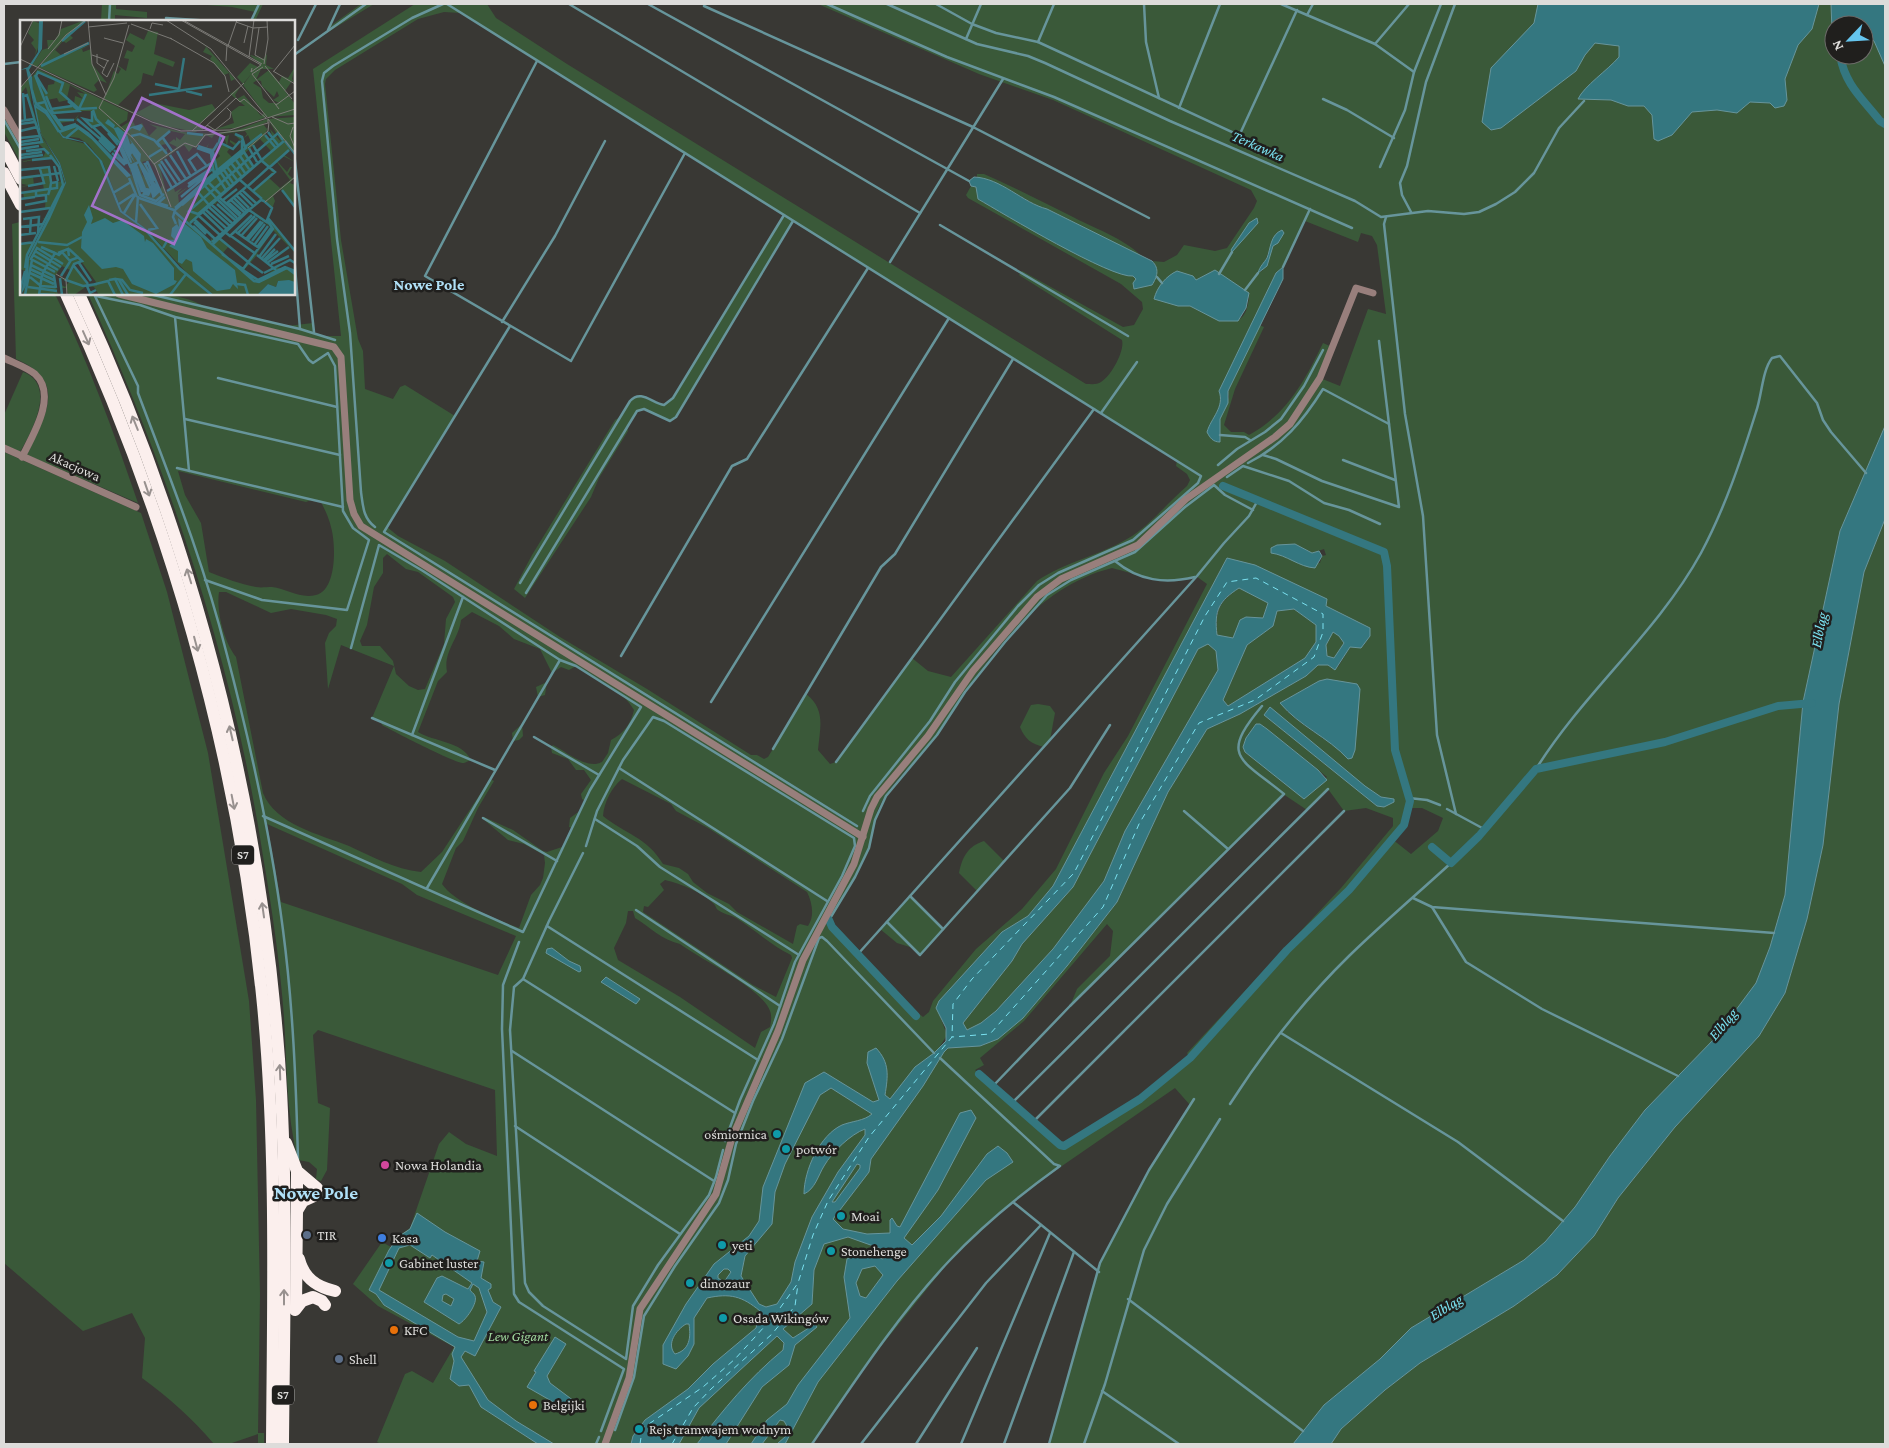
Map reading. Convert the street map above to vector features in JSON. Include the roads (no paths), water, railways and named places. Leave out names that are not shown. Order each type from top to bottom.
[{"type":"highway","points":[[4,147],[20,177]]},
{"type":"highway","points":[[4,173],[20,203]]},
{"type":"highway","name":"S7","points":[[66,295],[125,430],[180,589],[213,709],[243,854],[257,955],[267,1060],[273,1282],[272,1444]]},
{"type":"highway","name":"S7","points":[[79,295],[116,375],[154,470],[200,611],[225,708],[245,798],[262,903],[278,1042],[282,1121],[283,1444]]},
{"type":"highway","points":[[282,1121],[290,1158],[297,1171],[315,1192],[303,1201],[297,1211]]},
{"type":"highway","points":[[284,1346],[296,1307],[297,1171]]},
{"type":"highway","points":[[297,1254],[309,1279],[321,1288],[335,1292]]},
{"type":"highway","points":[[296,1307],[313,1297],[322,1301],[325,1305]]},
{"type":"street","points":[[4,110],[20,138]]},
{"type":"street","points":[[605,1444],[629,1378],[640,1308],[716,1194],[732,1138],[778,1032],[803,960],[854,864],[872,805],[928,736],[973,671],[1031,602],[1056,582],[1138,545],[1186,499],[1283,430],[1302,408],[1320,378],[1356,288],[1373,293]]},
{"type":"street","points":[[123,295],[334,347],[341,357],[350,500],[354,514],[361,526],[863,837]]},
{"type":"street","points":[[4,358],[36,375],[44,391],[44,406],[22,456]]},
{"type":"street","name":"Akacjowa","points":[[4,448],[136,506]]},
{"type":"water","points":[[1538,4],[1819,4],[1812,29],[1798,45],[1785,79],[1787,100],[1784,106],[1775,108],[1770,103],[1750,102],[1737,113],[1717,110],[1692,112],[1672,135],[1658,141],[1654,139],[1652,115],[1644,106],[1628,106],[1611,100],[1578,99],[1585,89],[1619,57],[1619,46],[1595,43],[1585,55],[1576,71],[1501,128],[1491,130],[1482,122],[1491,68],[1534,23]]},
{"type":"water","points":[[1831,4],[1885,4],[1885,66],[1874,41],[1874,15],[1831,15]]},
{"type":"water","points":[[974,177],[984,178],[1003,186],[1029,202],[1152,261],[1155,264],[1157,273],[1152,285],[1134,289],[1133,283],[1136,279],[1133,276],[1121,274],[1081,257],[978,199],[976,187],[971,186],[969,181]]},
{"type":"water","points":[[1257,218],[1258,223],[1232,252],[1231,250],[1249,223]]},
{"type":"water","points":[[1282,230],[1284,233],[1278,243],[1273,246],[1267,266],[1258,273],[1267,258],[1273,238]]},
{"type":"water","points":[[1283,267],[1283,279],[1228,391],[1228,403],[1220,419],[1220,442],[1215,441],[1207,432],[1219,407],[1219,391],[1276,273]]},
{"type":"water","points":[[1215,270],[1249,293],[1246,308],[1238,321],[1219,321],[1190,306],[1178,306],[1154,299],[1162,282],[1177,271],[1193,276],[1196,280]]},
{"type":"water","name":"Elbląg","points":[[1885,426],[1885,519],[1864,572],[1839,704],[1823,845],[1807,919],[1785,993],[1759,1036],[1675,1127],[1618,1198],[1594,1236],[1557,1275],[1514,1306],[1420,1363],[1385,1390],[1341,1429],[1331,1444],[1293,1444],[1324,1405],[1380,1359],[1411,1328],[1524,1260],[1545,1242],[1575,1207],[1645,1110],[1715,1038],[1756,983],[1770,947],[1785,895],[1803,702],[1840,531]]},
{"type":"water","points":[[1295,544],[1312,553],[1319,551],[1322,556],[1315,568],[1304,566],[1271,553],[1271,548],[1277,545]]},
{"type":"water","points":[[1227,558],[1255,565],[1327,599],[1326,606],[1370,628],[1370,636],[1361,648],[1350,647],[1335,670],[1328,665],[1318,665],[1306,676],[1240,714],[1207,729],[1168,792],[1117,902],[1067,966],[1023,1018],[998,1039],[980,1046],[948,1048],[944,1052],[923,1086],[871,1159],[869,1172],[833,1219],[843,1229],[867,1234],[890,1233],[890,1220],[892,1218],[897,1226],[900,1227],[960,1113],[971,1110],[976,1118],[938,1190],[904,1238],[912,1245],[941,1216],[987,1154],[998,1146],[1007,1153],[1013,1162],[986,1180],[897,1281],[818,1382],[785,1444],[777,1444],[786,1436],[788,1428],[784,1421],[780,1420],[762,1444],[751,1444],[767,1420],[787,1404],[798,1385],[850,1318],[844,1277],[847,1259],[861,1255],[883,1259],[887,1254],[879,1248],[848,1237],[824,1244],[814,1270],[812,1304],[783,1329],[793,1338],[815,1324],[817,1327],[795,1345],[789,1365],[762,1387],[726,1444],[697,1444],[737,1395],[783,1350],[784,1343],[777,1336],[699,1408],[679,1444],[631,1444],[633,1436],[645,1420],[688,1389],[713,1364],[756,1328],[760,1311],[747,1302],[729,1296],[707,1298],[694,1318],[694,1344],[688,1356],[676,1369],[663,1364],[663,1345],[686,1304],[714,1264],[749,1236],[759,1221],[763,1187],[805,1083],[824,1072],[873,1102],[879,1100],[867,1063],[868,1052],[876,1048],[886,1064],[885,1095],[890,1099],[915,1067],[946,1041],[946,1028],[936,1008],[939,1001],[1002,932],[1028,916],[1053,886]],"holes":[[[1239,588],[1268,603],[1263,618],[1246,617],[1240,620],[1233,638],[1217,635],[1217,613],[1222,602]],[[1294,609],[1316,625],[1316,642],[1305,658],[1228,706],[1223,700],[1247,645],[1273,626],[1277,611]],[[1333,632],[1344,643],[1334,658],[1327,656],[1326,645]],[[1208,644],[1216,651],[1218,670],[1125,831],[1104,881],[1053,949],[996,1011],[981,1023],[967,1030],[963,1023],[1012,961],[1022,944],[1073,887],[1198,649]],[[831,1088],[872,1114],[862,1120],[842,1125],[834,1130],[820,1145],[815,1154],[807,1174],[804,1194],[814,1186],[827,1161],[837,1149],[848,1139],[865,1129],[865,1135],[838,1172],[812,1217],[795,1262],[791,1282],[777,1304],[766,1307],[759,1304],[741,1276],[745,1256],[772,1224],[775,1192],[785,1164],[820,1095]],[[857,1164],[860,1165],[860,1168],[835,1202],[832,1202]],[[875,1266],[883,1275],[866,1298],[860,1296],[856,1283],[862,1269]],[[724,1269],[728,1269],[731,1272],[724,1282],[718,1278],[718,1275]],[[686,1324],[689,1324],[690,1334],[687,1346],[675,1354],[672,1350],[672,1342],[676,1333]]]},
{"type":"water","points":[[1327,679],[1357,684],[1360,689],[1355,750],[1352,758],[1348,759],[1280,703],[1319,681]]},
{"type":"water","points":[[1270,707],[1365,786],[1381,797],[1394,799],[1394,802],[1384,807],[1377,806],[1264,715]]},
{"type":"water","points":[[1256,724],[1260,724],[1267,729],[1318,770],[1327,780],[1304,799],[1245,752],[1243,747],[1246,738]]},
{"type":"water","points":[[552,948],[569,961],[580,966],[581,971],[579,972],[546,953],[547,949]]},
{"type":"water","points":[[606,977],[640,999],[636,1004],[601,982]]},
{"type":"water","points":[[417,1213],[445,1232],[480,1251],[477,1261],[484,1262],[481,1278],[491,1284],[491,1288],[488,1290],[493,1302],[501,1307],[475,1356],[465,1351],[461,1357],[488,1400],[516,1421],[554,1444],[538,1444],[481,1407],[469,1385],[459,1386],[450,1379],[454,1361],[452,1354],[455,1347],[384,1305],[376,1294],[369,1290],[389,1250],[398,1237],[410,1229]],"holes":[[[410,1245],[430,1258],[432,1255],[472,1283],[468,1289],[442,1276],[437,1278],[424,1302],[459,1324],[468,1315],[475,1303],[475,1296],[470,1290],[473,1284],[479,1288],[487,1312],[474,1341],[458,1337],[379,1290],[399,1248]],[[446,1294],[454,1299],[451,1306],[442,1301],[443,1295]]]},
{"type":"water","points":[[555,1337],[566,1344],[547,1376],[550,1383],[574,1401],[569,1411],[527,1387],[536,1372],[534,1371]]},
{"type":"waterway","points":[[109,20],[110,4]]},
{"type":"waterway","points":[[251,20],[259,4]]},
{"type":"waterway","points":[[298,40],[316,4]]},
{"type":"waterway","points":[[328,30],[340,4]]},
{"type":"waterway","points":[[295,54],[366,4]]},
{"type":"waterway","points":[[375,527],[366,516],[361,492],[350,333],[337,239],[322,81],[324,73],[333,66],[412,18],[443,4]]},
{"type":"waterway","points":[[447,4],[1201,476],[1198,483],[1133,540],[1058,573],[1039,585],[1018,606],[955,682],[930,721],[870,796],[863,811]]},
{"type":"waterway","points":[[569,4],[920,213]]},
{"type":"waterway","points":[[648,4],[969,181]]},
{"type":"waterway","points":[[827,4],[947,57],[1054,97],[1352,228]]},
{"type":"waterway","name":"Terkawka","points":[[887,4],[977,44],[1028,56],[1045,63],[1170,121],[1355,201],[1381,217],[1428,211],[1464,214],[1479,212],[1496,204],[1515,192],[1534,173],[1559,128],[1584,101]]},
{"type":"waterway","points":[[936,4],[972,24],[996,33],[1038,42],[1277,153]]},
{"type":"waterway","points":[[966,39],[981,4]]},
{"type":"waterway","points":[[1038,42],[1054,4]]},
{"type":"waterway","points":[[1144,4],[1146,42],[1159,98]]},
{"type":"waterway","points":[[1179,108],[1220,4]]},
{"type":"waterway","points":[[1281,4],[1307,15],[1313,4]]},
{"type":"waterway","points":[[1375,44],[1409,4]]},
{"type":"waterway","points":[[1380,167],[1405,110],[1414,72],[1441,4]]},
{"type":"waterway","points":[[1411,212],[1402,195],[1400,183],[1407,166],[1426,82],[1455,4]]},
{"type":"waterway","points":[[704,6],[973,127],[1149,218]]},
{"type":"waterway","points":[[1239,136],[1297,10]]},
{"type":"waterway","points":[[1307,15],[1375,44],[1414,72]]},
{"type":"waterway","points":[[166,18],[197,20]]},
{"type":"waterway","points":[[537,61],[425,276],[571,361],[685,153]]},
{"type":"waterway","points":[[4,64],[20,62]]},
{"type":"waterway","points":[[1842,65],[1850,83],[1880,121],[1885,124]]},
{"type":"waterway","points":[[890,262],[1003,79]]},
{"type":"waterway","points":[[1323,99],[1347,110],[1394,138]]},
{"type":"waterway","points":[[4,120],[20,148]]},
{"type":"waterway","points":[[502,322],[555,236],[605,141]]},
{"type":"waterway","points":[[295,161],[314,332]]},
{"type":"waterway","points":[[1283,267],[1310,209]]},
{"type":"waterway","points":[[520,583],[630,401],[638,396],[642,396],[664,405],[673,398],[784,215]]},
{"type":"waterway","points":[[1386,217],[1384,224],[1405,414],[1423,516],[1437,735],[1456,814]]},
{"type":"waterway","points":[[526,593],[637,411],[644,409],[670,421],[676,417],[793,221]]},
{"type":"waterway","points":[[940,225],[1128,336]]},
{"type":"waterway","points":[[1219,274],[1232,252]]},
{"type":"waterway","points":[[295,266],[300,329]]},
{"type":"waterway","points":[[621,656],[732,466],[747,459],[868,268]]},
{"type":"waterway","points":[[1245,290],[1258,273]]},
{"type":"waterway","points":[[1157,277],[1162,283]]},
{"type":"waterway","points":[[94,295],[138,386],[138,393],[186,521],[217,618],[243,720],[266,824],[283,930],[294,1044],[298,1159]]},
{"type":"waterway","points":[[153,295],[300,329],[335,340]]},
{"type":"waterway","points":[[96,296],[140,305],[175,317],[298,344],[313,363],[328,353],[335,366],[343,511],[353,528],[369,540],[347,610],[262,600],[205,580]]},
{"type":"waterway","points":[[175,317],[189,471]]},
{"type":"waterway","points":[[711,702],[949,318]]},
{"type":"waterway","points":[[510,326],[384,532],[857,826]]},
{"type":"waterway","points":[[1263,455],[1276,459],[1322,481],[1399,507],[1379,341]]},
{"type":"waterway","points":[[1218,465],[1237,449],[1265,432],[1281,419],[1304,386],[1323,350]]},
{"type":"waterway","points":[[1536,769],[1576,714],[1663,610],[1701,553],[1718,519],[1732,484],[1756,412],[1764,376],[1772,358],[1780,356],[1817,403],[1823,420],[1831,432],[1866,473]]},
{"type":"waterway","points":[[773,749],[881,567],[895,554],[1013,359]]},
{"type":"waterway","points":[[1101,413],[1137,362]]},
{"type":"waterway","points":[[218,378],[337,407]]},
{"type":"waterway","points":[[1248,463],[1271,449],[1291,432],[1308,412],[1323,389],[1389,424]]},
{"type":"waterway","points":[[836,762],[1094,409]]},
{"type":"waterway","points":[[185,419],[340,455]]},
{"type":"waterway","points":[[1220,435],[1245,437],[1250,440]]},
{"type":"waterway","points":[[1343,460],[1395,480]]},
{"type":"waterway","points":[[1227,477],[1243,466],[1289,481],[1324,503],[1349,510],[1380,524]]},
{"type":"waterway","points":[[177,468],[343,507]]},
{"type":"waterway","points":[[829,920],[855,877],[869,848],[875,820],[886,796],[937,735],[965,692],[1005,642],[1047,595],[1071,580],[1135,552],[1185,507],[1214,485],[1225,495],[1253,510]]},
{"type":"waterway","points":[[979,1074],[1060,1145],[1064,1146],[1140,1099],[1190,1058],[1287,950],[1349,890],[1404,825],[1410,801],[1395,750],[1387,566],[1384,552],[1223,486]]},
{"type":"waterway","points":[[858,954],[1197,576],[1249,516],[1258,500]]},
{"type":"waterway","points":[[263,816],[523,932],[590,790],[641,707],[576,666],[560,660],[423,571],[379,545],[351,648]]},
{"type":"waterway","points":[[1115,561],[1124,568],[1143,577],[1163,580],[1195,577]]},
{"type":"waterway","points":[[412,735],[463,597]]},
{"type":"waterway","points":[[427,888],[560,660]]},
{"type":"waterway","points":[[1432,847],[1451,863],[1479,836],[1536,769],[1665,742],[1778,706],[1812,703]]},
{"type":"waterway","points":[[993,1086],[1070,1006],[1284,794],[1246,764],[1240,756],[1238,747],[1241,736],[1262,706]]},
{"type":"waterway","points":[[586,846],[597,811],[623,760],[653,717],[664,721],[854,838],[855,846],[842,876],[795,962],[774,1024],[740,1100],[725,1141]]},
{"type":"waterway","points":[[372,718],[495,770]]},
{"type":"waterway","points":[[887,922],[920,955],[1070,788],[1110,725]]},
{"type":"waterway","points":[[534,737],[599,775]]},
{"type":"waterway","points":[[619,768],[827,901]]},
{"type":"waterway","points":[[1012,1103],[1328,789]]},
{"type":"waterway","points":[[1409,798],[1427,800],[1440,805]]},
{"type":"waterway","points":[[1447,809],[1484,829]]},
{"type":"waterway","points":[[1184,811],[1228,849]]},
{"type":"waterway","points":[[1033,1122],[1344,811]]},
{"type":"waterway","points":[[483,818],[557,861]]},
{"type":"waterway","points":[[595,819],[637,846],[660,867],[799,955]]},
{"type":"waterway","points":[[583,853],[523,979],[514,987],[510,1030],[525,1283],[529,1292],[543,1306],[626,1359],[633,1306],[658,1265],[709,1195],[723,1150]]},
{"type":"waterway","points":[[1230,1104],[1271,1045],[1316,990],[1361,944],[1451,863]]},
{"type":"waterway","points":[[910,896],[943,929]]},
{"type":"waterway","points":[[1413,898],[1432,907],[1774,933]]},
{"type":"waterway","points":[[1432,907],[1466,962],[1542,1009],[1678,1076]]},
{"type":"waterway","points":[[636,910],[780,1006]]},
{"type":"waterway","points":[[829,920],[832,927],[916,1016]]},
{"type":"waterway","points":[[547,926],[758,1060]]},
{"type":"waterway","points":[[615,1430],[634,1377],[644,1316],[675,1266],[719,1203],[728,1180],[736,1144],[753,1101],[782,1039],[819,938],[822,937],[827,941],[934,1053]]},
{"type":"waterway","points":[[519,942],[503,985],[502,1029],[514,1294],[519,1302],[624,1369],[601,1431]]},
{"type":"waterway","points":[[523,979],[735,1113]]},
{"type":"waterway","points":[[1281,1033],[1458,1142],[1563,1221]]},
{"type":"waterway","points":[[512,1051],[714,1181]]},
{"type":"waterway","points":[[812,1444],[878,1349],[931,1281],[989,1222],[1060,1166],[1054,1164],[940,1058]]},
{"type":"waterway","points":[[1049,1444],[1100,1263],[1149,1170],[1194,1099]]},
{"type":"waterway","points":[[1084,1444],[1105,1384],[1144,1250],[1167,1204],[1220,1119]]},
{"type":"waterway","points":[[515,1126],[680,1234]]},
{"type":"waterway","points":[[1013,1202],[1099,1272]]},
{"type":"waterway","points":[[861,1444],[986,1283],[1041,1225]]},
{"type":"waterway","points":[[961,1444],[1050,1233]]},
{"type":"waterway","points":[[1004,1444],[1074,1252]]},
{"type":"waterway","points":[[1128,1299],[1303,1431]]},
{"type":"waterway","points":[[916,1444],[977,1348]]},
{"type":"waterway","points":[[1102,1391],[1179,1444]]},
{"type":"waterway","points":[[596,1444],[599,1437]]},
{"type":"place","name":"ośmiornica","points":[[777,1134]]},
{"type":"place","name":"potwór","points":[[786,1149]]},
{"type":"place","name":"Nowa Holandia","points":[[385,1165]]},
{"type":"place","name":"Moai","points":[[841,1216]]},
{"type":"place","name":"TIR","points":[[307,1235]]},
{"type":"place","name":"Kasa","points":[[382,1238]]},
{"type":"place","name":"yeti","points":[[722,1245]]},
{"type":"place","name":"Stonehenge","points":[[831,1251]]},
{"type":"place","name":"Gabinet luster","points":[[389,1263]]},
{"type":"place","name":"dinozaur","points":[[690,1283]]},
{"type":"place","name":"Osada Wikingów","points":[[723,1318]]},
{"type":"place","name":"KFC","points":[[394,1330]]},
{"type":"place","name":"Shell","points":[[339,1359]]},
{"type":"place","name":"Belgijki","points":[[533,1405]]},
{"type":"place","name":"Rejs tramwajem wodnym","points":[[639,1429]]},
{"type":"district","name":"Nowe Pole","points":[[429,284]]},
{"type":"district","name":"Nowe Pole","points":[[316,1192]]},
{"type":"park label","name":"Lew Gigant","points":[[518,1336]]}]
